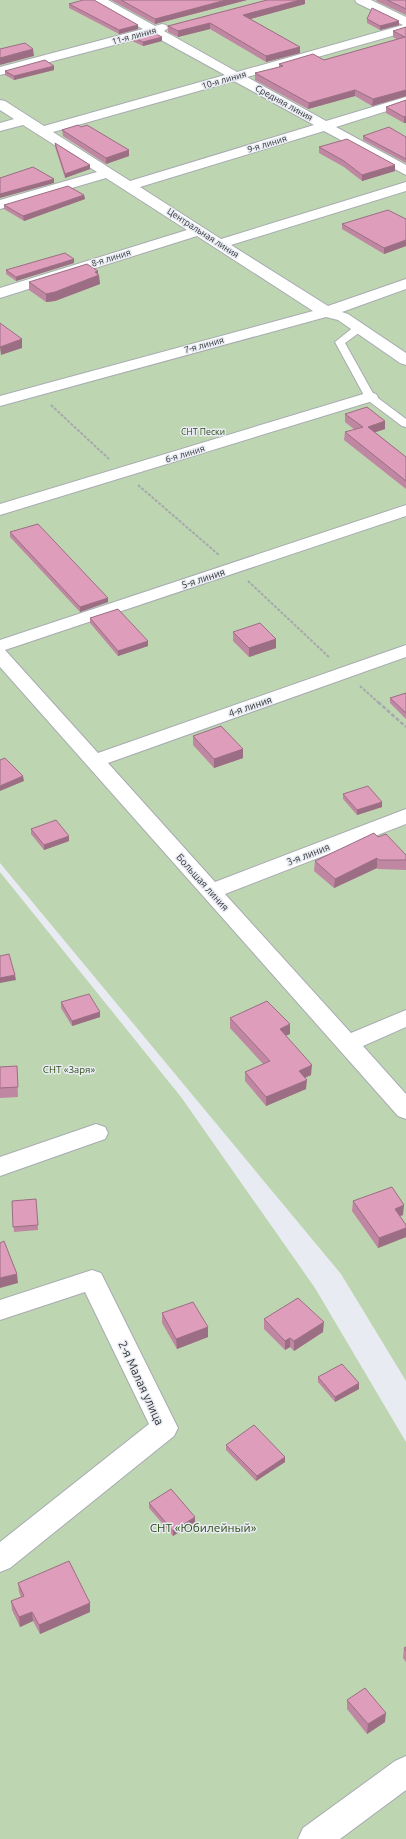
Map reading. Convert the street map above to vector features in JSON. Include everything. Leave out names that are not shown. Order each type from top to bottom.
[{"type":"street","name":"Средняя линия","points":[[99,0],[406,171]]},
{"type":"street","points":[[361,0],[406,22]]},
{"type":"street","name":"11-я линия","points":[[0,71],[176,24]]},
{"type":"street","name":"10-я линия","points":[[42,132],[406,28]]},
{"type":"street","name":"9-я линия","points":[[129,186],[406,101]]},
{"type":"street","name":"Центральная линия","points":[[0,104],[326,312],[343,316],[406,360]]},
{"type":"street","points":[[0,127],[25,120]]},
{"type":"street","points":[[0,205],[108,173]]},
{"type":"street","points":[[220,244],[406,186]]},
{"type":"street","name":"8-я линия","points":[[0,293],[199,231]]},
{"type":"street","name":"7-я линия","points":[[0,401],[326,312],[406,284]]},
{"type":"street","points":[[384,345],[400,340]]},
{"type":"street","name":"6-я линия","points":[[0,510],[370,397]]},
{"type":"street","name":"5-я линия","points":[[0,646],[406,510]]},
{"type":"street","name":"4-я линия","points":[[94,760],[406,651]]},
{"type":"street","name":"Большая линия","points":[[0,655],[406,1110]]},
{"type":"street","name":"3-я линия","points":[[211,891],[406,816]]},
{"type":"street","points":[[347,1044],[406,1018]]},
{"type":"street","points":[[0,1167],[96,1133]]},
{"type":"street","name":"2-я Малая улица","points":[[0,1310],[92,1280],[164,1428],[0,1559]]},
{"type":"street","points":[[314,1839],[406,1771]]},
{"type":"lane","points":[[359,328],[340,342],[370,397],[406,424]]},
{"type":"path","points":[[36,391],[114,464]]},
{"type":"path","points":[[136,484],[224,559]]},
{"type":"path","points":[[244,578],[320,649]]},
{"type":"path","points":[[355,681],[406,727]]},
{"type":"green space","name":"СНТ Пески","points":[[0,0],[406,0],[406,1381],[341,1274],[0,863]]},
{"type":"green space","name":"СНТ «Юбилейный»","points":[[0,872],[181,1097],[315,1288],[406,1442],[406,1839],[0,1839]]},
{"type":"building","points":[[83,0],[94,0],[138,25],[119,30],[69,4]]},
{"type":"building","points":[[121,0],[226,0],[155,19]]},
{"type":"building","points":[[267,0],[300,0],[243,15],[300,47],[266,56],[210,23],[178,31],[168,26]]},
{"type":"building","points":[[387,0],[406,0],[406,9]]},
{"type":"building","points":[[372,8],[399,21],[380,26],[367,19]]},
{"type":"building","points":[[406,27],[406,90],[373,99],[355,90],[309,103],[255,73],[283,66],[279,64],[313,54],[324,60],[405,37],[393,31]]},
{"type":"building","points":[[152,32],[162,37],[143,42],[132,37]]},
{"type":"building","points":[[25,43],[33,49],[0,58],[0,49]]},
{"type":"building","points":[[45,60],[54,66],[14,76],[5,71]]},
{"type":"building","points":[[406,100],[406,116],[404,117],[386,107]]},
{"type":"building","points":[[78,125],[81,127],[87,125],[129,150],[106,158],[62,130]]},
{"type":"building","points":[[389,127],[406,137],[406,159],[363,136]]},
{"type":"building","points":[[347,139],[395,165],[362,175],[344,161],[319,147]]},
{"type":"building","points":[[55,143],[90,165],[65,174]]},
{"type":"building","points":[[33,167],[54,179],[0,194],[0,178]]},
{"type":"building","points":[[68,186],[84,195],[23,216],[4,205]]},
{"type":"building","points":[[388,210],[406,219],[406,240],[384,248],[342,224]]},
{"type":"building","points":[[65,253],[74,259],[16,277],[6,270]]},
{"type":"building","points":[[87,264],[98,271],[95,272],[99,275],[55,292],[46,294],[29,282]]},
{"type":"building","points":[[0,323],[22,339],[0,347]]},
{"type":"building","points":[[367,407],[385,421],[368,427],[406,457],[406,481],[345,432],[363,427],[345,414]]},
{"type":"building","points":[[38,524],[108,598],[80,607],[10,532]]},
{"type":"building","points":[[118,609],[148,641],[118,651],[90,618]]},
{"type":"building","points":[[260,623],[276,639],[249,648],[233,632]]},
{"type":"building","points":[[406,693],[406,713],[390,698]]},
{"type":"building","points":[[221,726],[243,749],[214,759],[193,736]]},
{"type":"building","points":[[5,758],[23,776],[0,786],[0,760]]},
{"type":"building","points":[[368,786],[382,802],[357,810],[343,794]]},
{"type":"building","points":[[56,820],[69,836],[44,845],[31,829]]},
{"type":"building","points":[[374,833],[378,837],[386,834],[406,855],[406,860],[379,860],[377,858],[335,879],[315,861]]},
{"type":"building","points":[[9,954],[15,975],[0,978],[0,956]]},
{"type":"building","points":[[89,994],[100,1012],[72,1021],[61,1002]]},
{"type":"building","points":[[267,1001],[290,1024],[280,1029],[312,1065],[299,1071],[307,1080],[266,1097],[245,1072],[270,1061],[230,1018]]},
{"type":"building","points":[[17,1066],[18,1087],[0,1088],[0,1067]]},
{"type":"building","points":[[392,1187],[404,1205],[395,1209],[406,1225],[406,1228],[379,1238],[353,1201]]},
{"type":"building","points":[[36,1199],[38,1225],[13,1227],[12,1201]]},
{"type":"building","points":[[4,1241],[17,1274],[0,1278],[0,1243]]},
{"type":"building","points":[[298,1298],[324,1322],[294,1341],[290,1338],[285,1341],[264,1319]]},
{"type":"building","points":[[193,1302],[208,1327],[176,1339],[162,1313]]},
{"type":"building","points":[[342,1364],[359,1383],[335,1397],[318,1377]]},
{"type":"building","points":[[254,1425],[285,1457],[257,1476],[226,1445]]},
{"type":"building","points":[[171,1489],[195,1517],[173,1531],[149,1503]]},
{"type":"building","points":[[69,1561],[90,1603],[39,1625],[32,1612],[19,1617],[11,1601],[24,1596],[18,1583]]},
{"type":"building","points":[[365,1688],[386,1713],[368,1724],[347,1700]]},
{"type":"park label","name":"СНТ «Заря»","points":[[69,1069]]}]
